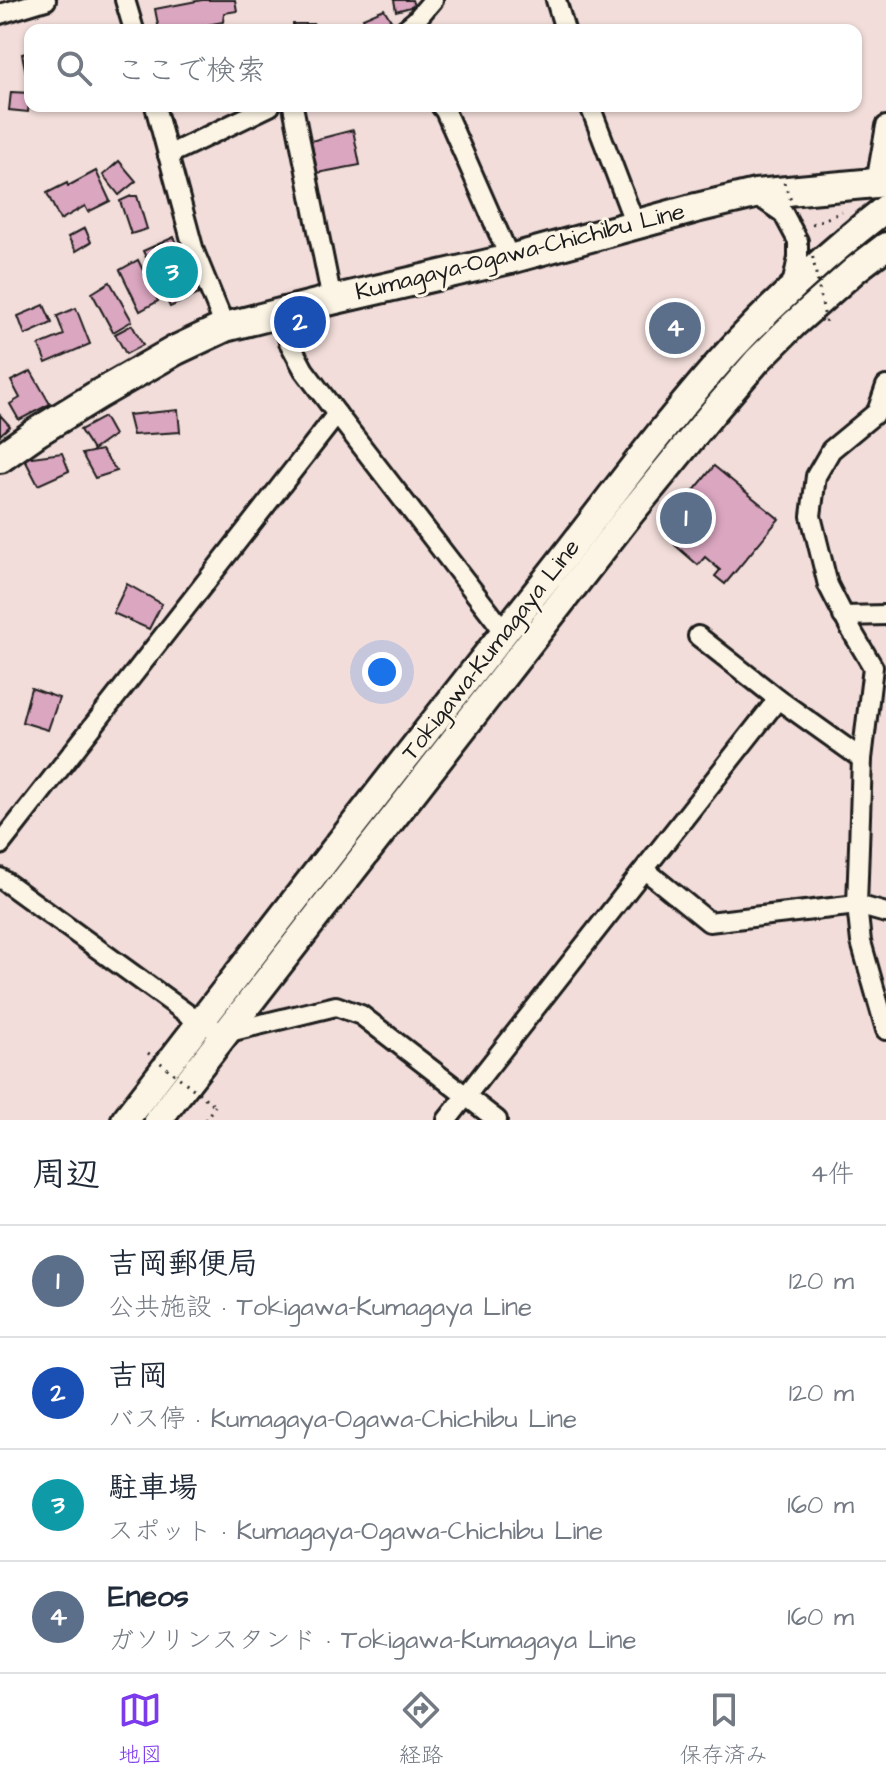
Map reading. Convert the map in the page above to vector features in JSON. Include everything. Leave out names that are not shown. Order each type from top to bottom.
[{"type":"main road","name":"Kumagaya-Ogawa-Chichibu Line","points":[[0,458],[112,387],[176,350],[225,327],[510,259],[755,194],[883,191]]},
{"type":"main road","name":"Tokigawa-Kumagaya Line","points":[[125,1120],[692,394],[735,345],[837,246],[883,191]]},
{"type":"main road","name":"Tokigawa-Kumagaya Line","points":[[158,1120],[705,422],[757,361],[794,324],[886,246]]},
{"type":"street","points":[[0,14],[46,0]]},
{"type":"street","points":[[125,0],[132,24]]},
{"type":"street","points":[[411,24],[433,0]]},
{"type":"street","points":[[556,0],[563,24]]},
{"type":"street","points":[[157,112],[194,251],[225,327]]},
{"type":"street","points":[[168,155],[258,112]]},
{"type":"street","points":[[294,112],[332,300]]},
{"type":"street","points":[[444,112],[510,259]]},
{"type":"street","points":[[592,112],[635,224]]},
{"type":"street","points":[[883,191],[886,126]]},
{"type":"street","points":[[755,194],[783,213],[798,241],[798,258],[791,290]]},
{"type":"street","points":[[283,313],[289,342],[304,370],[504,631]]},
{"type":"street","points":[[886,386],[877,412],[831,450],[816,476],[811,516],[828,585],[873,667],[877,708],[862,759],[857,905],[861,942],[886,1030]]},
{"type":"street","points":[[0,845],[337,414]]},
{"type":"street","points":[[843,616],[886,615]]},
{"type":"street","points":[[698,636],[862,759]]},
{"type":"street","points":[[447,1120],[778,699]]},
{"type":"street","points":[[645,870],[709,922],[857,905],[886,913]]},
{"type":"street","points":[[0,878],[200,1023],[225,1033],[336,1006],[361,1015],[497,1120]]},
{"type":"path","points":[[781,175],[812,254],[826,323]]},
{"type":"path","points":[[808,226],[843,212],[846,219]]},
{"type":"path","points":[[148,1053],[215,1106],[205,1120]]},
{"type":"building","points":[[202,0],[235,0],[237,11],[224,13],[223,22],[212,24],[158,24],[155,9]]},
{"type":"building","points":[[394,0],[412,0],[414,6],[396,11]]},
{"type":"building","points":[[384,9],[393,24],[366,24],[363,18]]},
{"type":"building","points":[[11,92],[24,93],[24,112],[9,110]]},
{"type":"building","points":[[353,130],[360,165],[317,173],[311,141]]},
{"type":"building","points":[[119,161],[136,181],[119,195],[103,175]]},
{"type":"building","points":[[96,171],[110,201],[88,212],[85,206],[60,220],[47,193]]},
{"type":"building","points":[[137,196],[147,229],[131,234],[120,201]]},
{"type":"building","points":[[85,228],[91,242],[76,251],[68,237]]},
{"type":"building","points":[[174,237],[201,293],[170,307],[143,251]]},
{"type":"building","points":[[138,260],[158,301],[140,311],[120,270]]},
{"type":"building","points":[[110,282],[132,321],[113,332],[92,293]]},
{"type":"building","points":[[44,305],[52,323],[25,335],[18,316]]},
{"type":"building","points":[[76,308],[90,344],[46,363],[39,345],[64,335],[57,316]]},
{"type":"building","points":[[132,325],[143,345],[126,354],[115,334]]},
{"type":"building","points":[[31,371],[50,404],[19,420],[10,404],[20,398],[11,381]]},
{"type":"building","points":[[178,410],[180,432],[133,435],[128,415]]},
{"type":"building","points":[[0,415],[10,426],[0,435]]},
{"type":"building","points":[[104,417],[114,435],[93,450],[80,430]]},
{"type":"building","points":[[101,450],[117,471],[95,478],[82,454]]},
{"type":"building","points":[[62,453],[69,471],[38,485],[24,458]]},
{"type":"building","points":[[714,466],[779,519],[725,584],[715,576],[720,570],[705,557],[698,565],[675,545],[682,536],[667,524]]},
{"type":"building","points":[[127,584],[162,604],[149,629],[113,613]]},
{"type":"building","points":[[31,688],[59,698],[48,730],[22,722]]},
{"type":"place","name":"駐車場","points":[[172,272]]},
{"type":"place","name":"吉岡","points":[[300,322]]},
{"type":"place","name":"Eneos","points":[[675,328]]},
{"type":"place","name":"吉岡郵便局","points":[[686,518]]}]
